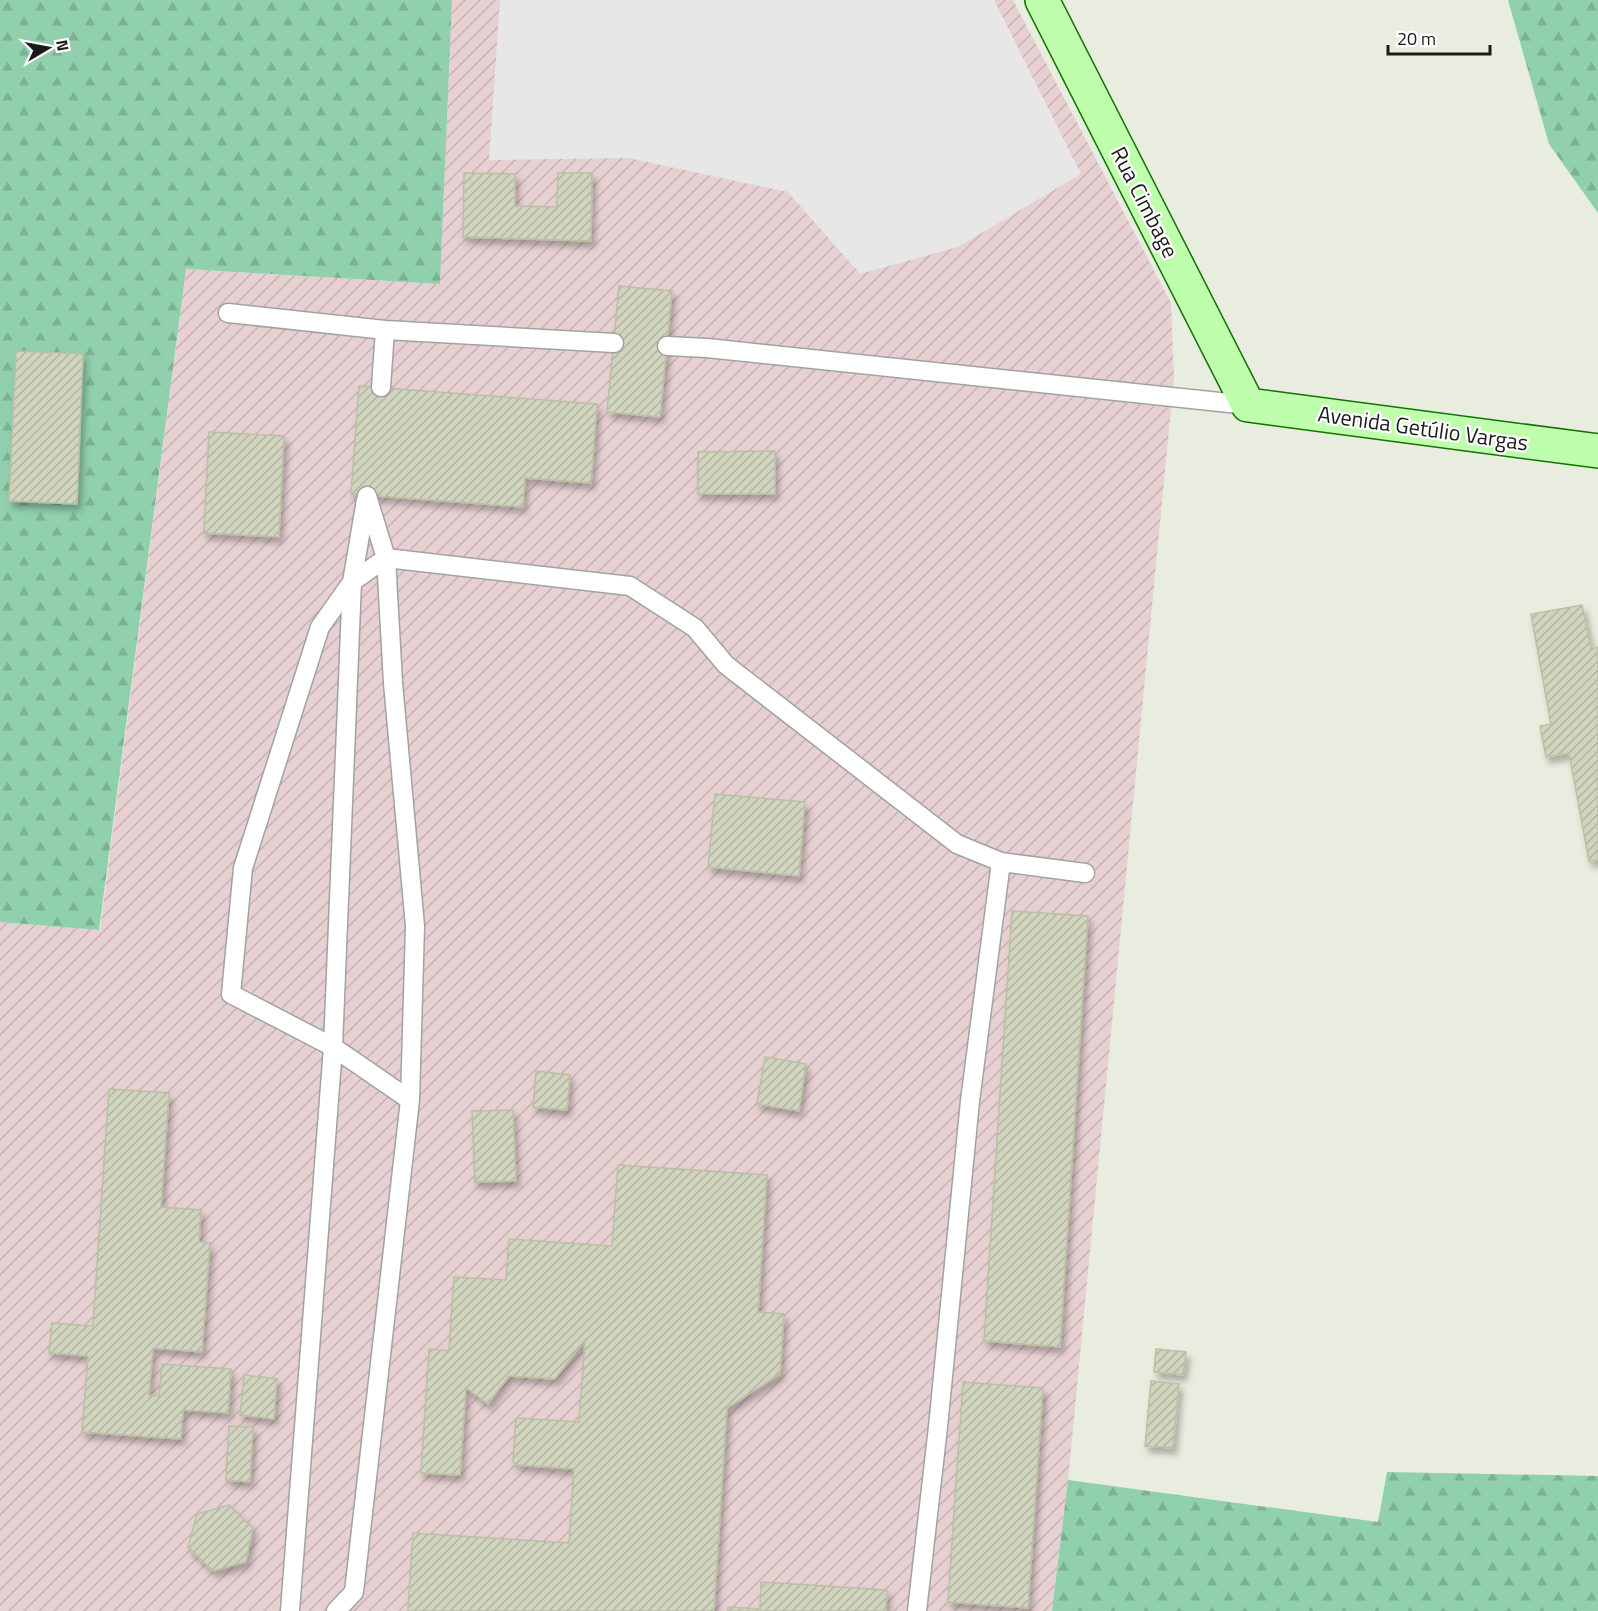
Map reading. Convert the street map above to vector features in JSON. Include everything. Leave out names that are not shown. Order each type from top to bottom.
[{"type":"street","name":"Rua Cimbage","points":[[1042,0],[1248,405]]},
{"type":"street","name":"Avenida Getúlio Vargas","points":[[1248,405],[1598,452]]},
{"type":"lane","points":[[228,313],[385,330],[614,343]]},
{"type":"lane","points":[[381,387],[385,330]]},
{"type":"lane","points":[[667,346],[707,348],[1248,405]]},
{"type":"lane","points":[[290,1611],[333,1047],[352,582],[367,496],[386,558],[393,683],[415,926],[410,1100],[354,1592],[336,1611]]},
{"type":"lane","points":[[410,1100],[333,1047],[231,994],[243,868],[320,627],[352,582],[386,558],[630,586],[695,628],[726,665],[957,843],[1001,862],[1085,873]]},
{"type":"lane","points":[[917,1611],[938,1427],[970,1101],[1001,862]]},
{"type":"shaded area","points":[[452,0],[1013,0],[1171,303],[1174,377],[1068,1480],[1052,1611],[0,1611],[0,922],[100,930],[186,269],[440,284]]},
{"type":"shaded area","points":[[500,0],[994,0],[1081,174],[958,247],[860,274],[788,192],[628,158],[489,160]]},
{"type":"green space","points":[[0,0],[452,0],[440,284],[186,269],[99,930],[0,922]]},
{"type":"green space","points":[[1508,0],[1598,0],[1598,213],[1549,144]]},
{"type":"green space","points":[[1387,1472],[1598,1476],[1598,1611],[1052,1611],[1068,1480],[1378,1522]]},
{"type":"building","points":[[464,173],[515,174],[515,206],[557,207],[558,173],[592,173],[591,241],[463,237]]},
{"type":"building","points":[[619,286],[672,291],[660,417],[607,412]]},
{"type":"building","points":[[16,351],[83,354],[77,504],[9,501]]},
{"type":"building","points":[[359,386],[597,404],[591,483],[525,478],[523,507],[351,494]]},
{"type":"building","points":[[209,432],[284,436],[279,537],[204,533]]},
{"type":"building","points":[[775,451],[775,494],[698,494],[698,452]]},
{"type":"building","points":[[1582,605],[1591,649],[1598,647],[1598,860],[1589,861],[1569,753],[1546,757],[1540,726],[1551,724],[1531,614]]},
{"type":"building","points":[[715,794],[805,802],[799,876],[708,867]]},
{"type":"building","points":[[1012,911],[1088,916],[1060,1347],[984,1341]]},
{"type":"building","points":[[765,1057],[806,1064],[799,1111],[757,1104]]},
{"type":"building","points":[[536,1071],[570,1075],[567,1110],[533,1107]]},
{"type":"building","points":[[109,1089],[169,1093],[161,1207],[201,1210],[199,1242],[210,1243],[202,1352],[153,1348],[149,1395],[159,1396],[162,1364],[231,1369],[228,1413],[183,1410],[181,1439],[82,1432],[88,1356],[49,1353],[52,1323],[93,1326]]},
{"type":"building","points":[[513,1110],[516,1181],[475,1182],[472,1111]]},
{"type":"building","points":[[618,1165],[767,1175],[758,1312],[784,1314],[780,1374],[727,1408],[714,1611],[408,1611],[413,1533],[569,1543],[574,1469],[516,1465],[513,1461],[516,1418],[579,1422],[585,1340],[555,1379],[509,1376],[488,1404],[466,1388],[460,1475],[421,1473],[429,1349],[449,1351],[454,1277],[506,1280],[509,1239],[612,1246]]},
{"type":"building","points":[[1156,1349],[1186,1352],[1183,1375],[1154,1372]]},
{"type":"building","points":[[244,1375],[277,1379],[274,1419],[240,1415]]},
{"type":"building","points":[[1151,1381],[1179,1384],[1173,1448],[1145,1446]]},
{"type":"building","points":[[963,1382],[1043,1388],[1028,1608],[948,1602]]},
{"type":"building","points":[[229,1426],[253,1427],[250,1482],[226,1480]]},
{"type":"building","points":[[229,1505],[253,1528],[246,1562],[213,1571],[188,1547],[197,1514]]},
{"type":"building","points":[[761,1582],[887,1590],[886,1611],[728,1611],[728,1607],[760,1609]]}]
